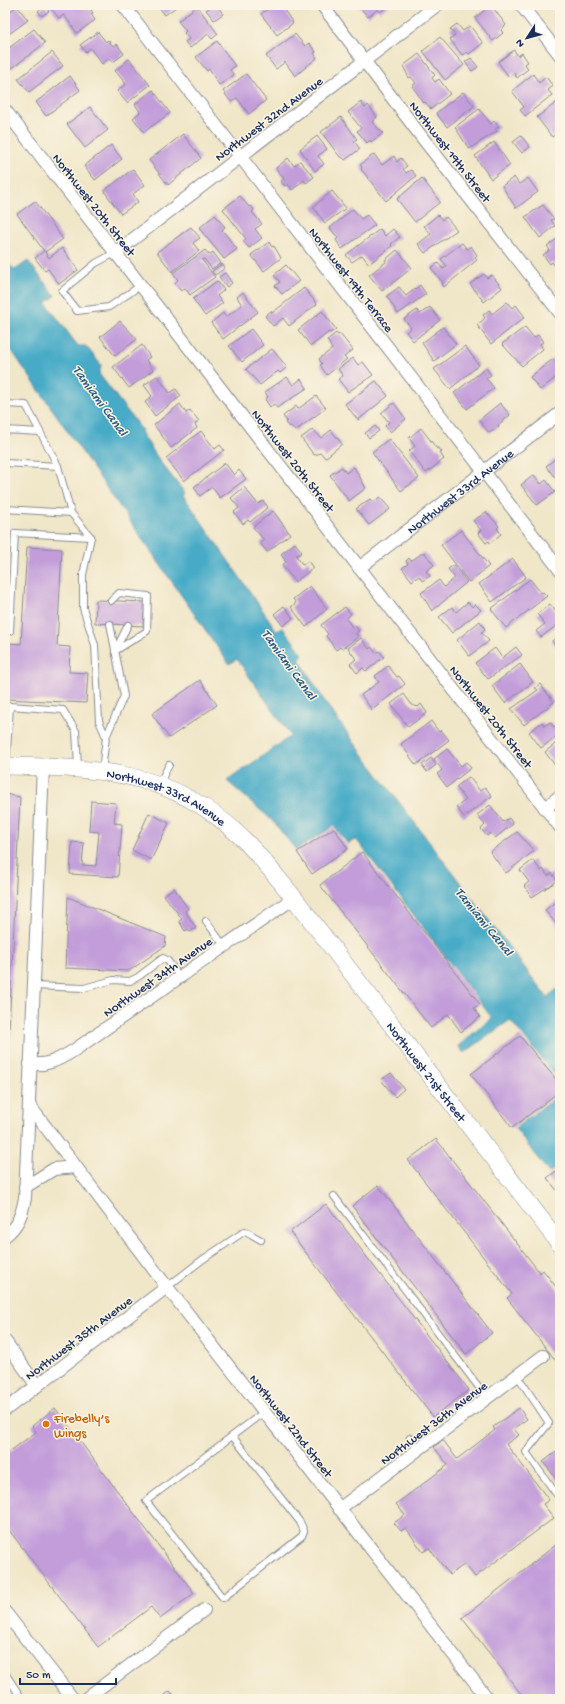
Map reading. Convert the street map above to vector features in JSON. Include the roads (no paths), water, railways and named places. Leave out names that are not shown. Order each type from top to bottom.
[{"type":"street","name":"Northwest 19th Terrace","points":[[123,5],[239,157],[560,570]]},
{"type":"street","name":"Northwest 19th Street","points":[[322,5],[560,313]]},
{"type":"street","name":"Northwest 32nd Avenue","points":[[115,253],[437,5]]},
{"type":"street","points":[[521,5],[560,55]]},
{"type":"street","name":"Northwest 20th Street","points":[[5,110],[560,827]]},
{"type":"street","name":"Northwest 33rd Avenue","points":[[359,568],[560,413]]},
{"type":"street","name":"Northwest 33rd Avenue","points":[[6,766],[102,771],[130,776],[158,784],[206,808],[230,827],[263,860],[294,898]]},
{"type":"street","points":[[7,1235],[16,1225],[22,1212],[25,1187],[43,767]]},
{"type":"street","points":[[545,808],[560,796]]},
{"type":"street","name":"Northwest 34th Avenue","points":[[30,1064],[43,1065],[61,1058],[225,947],[294,898]]},
{"type":"street","name":"Northwest 21st Street","points":[[294,898],[560,1244]]},
{"type":"street","name":"Northwest 22nd Street","points":[[29,1105],[167,1287],[488,1699]]},
{"type":"street","points":[[25,1187],[54,1169],[76,1167]]},
{"type":"street","name":"Northwest 35th Avenue","points":[[5,1410],[167,1287]]},
{"type":"street","points":[[5,1341],[37,1386]]},
{"type":"street","name":"Northwest 36th Avenue","points":[[339,1509],[542,1356]]},
{"type":"street","points":[[85,1699],[204,1610]]},
{"type":"street","points":[[5,1612],[73,1699]]},
{"type":"lane","points":[[115,253],[96,263],[62,291],[77,311],[110,307],[140,286]]},
{"type":"lane","points":[[5,404],[26,405],[58,466],[71,512],[91,537]]},
{"type":"lane","points":[[5,430],[39,432]]},
{"type":"lane","points":[[5,463],[58,466]]},
{"type":"lane","points":[[5,509],[71,512]]},
{"type":"lane","points":[[10,630],[15,533],[91,537]]},
{"type":"lane","points":[[91,537],[82,575],[82,608],[95,645],[99,721],[106,737]]},
{"type":"lane","points":[[111,600],[118,593],[148,596],[147,632],[114,651]]},
{"type":"lane","points":[[129,593],[129,601]]},
{"type":"lane","points":[[102,771],[106,737],[124,696],[114,651],[110,624]]},
{"type":"lane","points":[[114,651],[128,625]]},
{"type":"lane","points":[[6,766],[10,706],[63,710],[76,731],[78,769]]},
{"type":"lane","points":[[158,784],[168,764]]},
{"type":"lane","points":[[206,921],[225,947]]},
{"type":"lane","points":[[33,986],[84,988],[113,980],[130,980],[138,977],[163,958],[167,960],[180,977]]},
{"type":"lane","points":[[334,1196],[487,1398]]},
{"type":"lane","points":[[167,1287],[202,1260],[245,1231],[261,1240]]},
{"type":"lane","points":[[517,1375],[548,1423],[526,1452],[560,1499]]},
{"type":"lane","points":[[233,1437],[300,1522],[304,1531],[302,1536],[223,1598],[146,1501],[233,1437],[264,1412]]},
{"type":"lane","points":[[410,1438],[419,1450]]},
{"type":"lane","points":[[5,1673],[22,1699]]},
{"type":"water","name":"Tamiami Canal","points":[[5,261],[15,270],[28,261],[55,296],[46,303],[78,346],[86,346],[101,365],[99,374],[142,430],[141,432],[161,463],[185,493],[183,495],[277,631],[283,628],[303,654],[299,659],[327,705],[367,760],[547,997],[560,987],[560,1081],[510,1020],[464,1053],[458,1046],[492,1018],[356,839],[348,844],[334,826],[296,850],[272,820],[227,781],[291,736],[237,659],[229,664],[5,341]]},
{"type":"water","points":[[560,1094],[560,1165],[549,1173],[515,1128]]},
{"type":"place","name":"Firebelly’s Wings","points":[[46,1424]]}]
